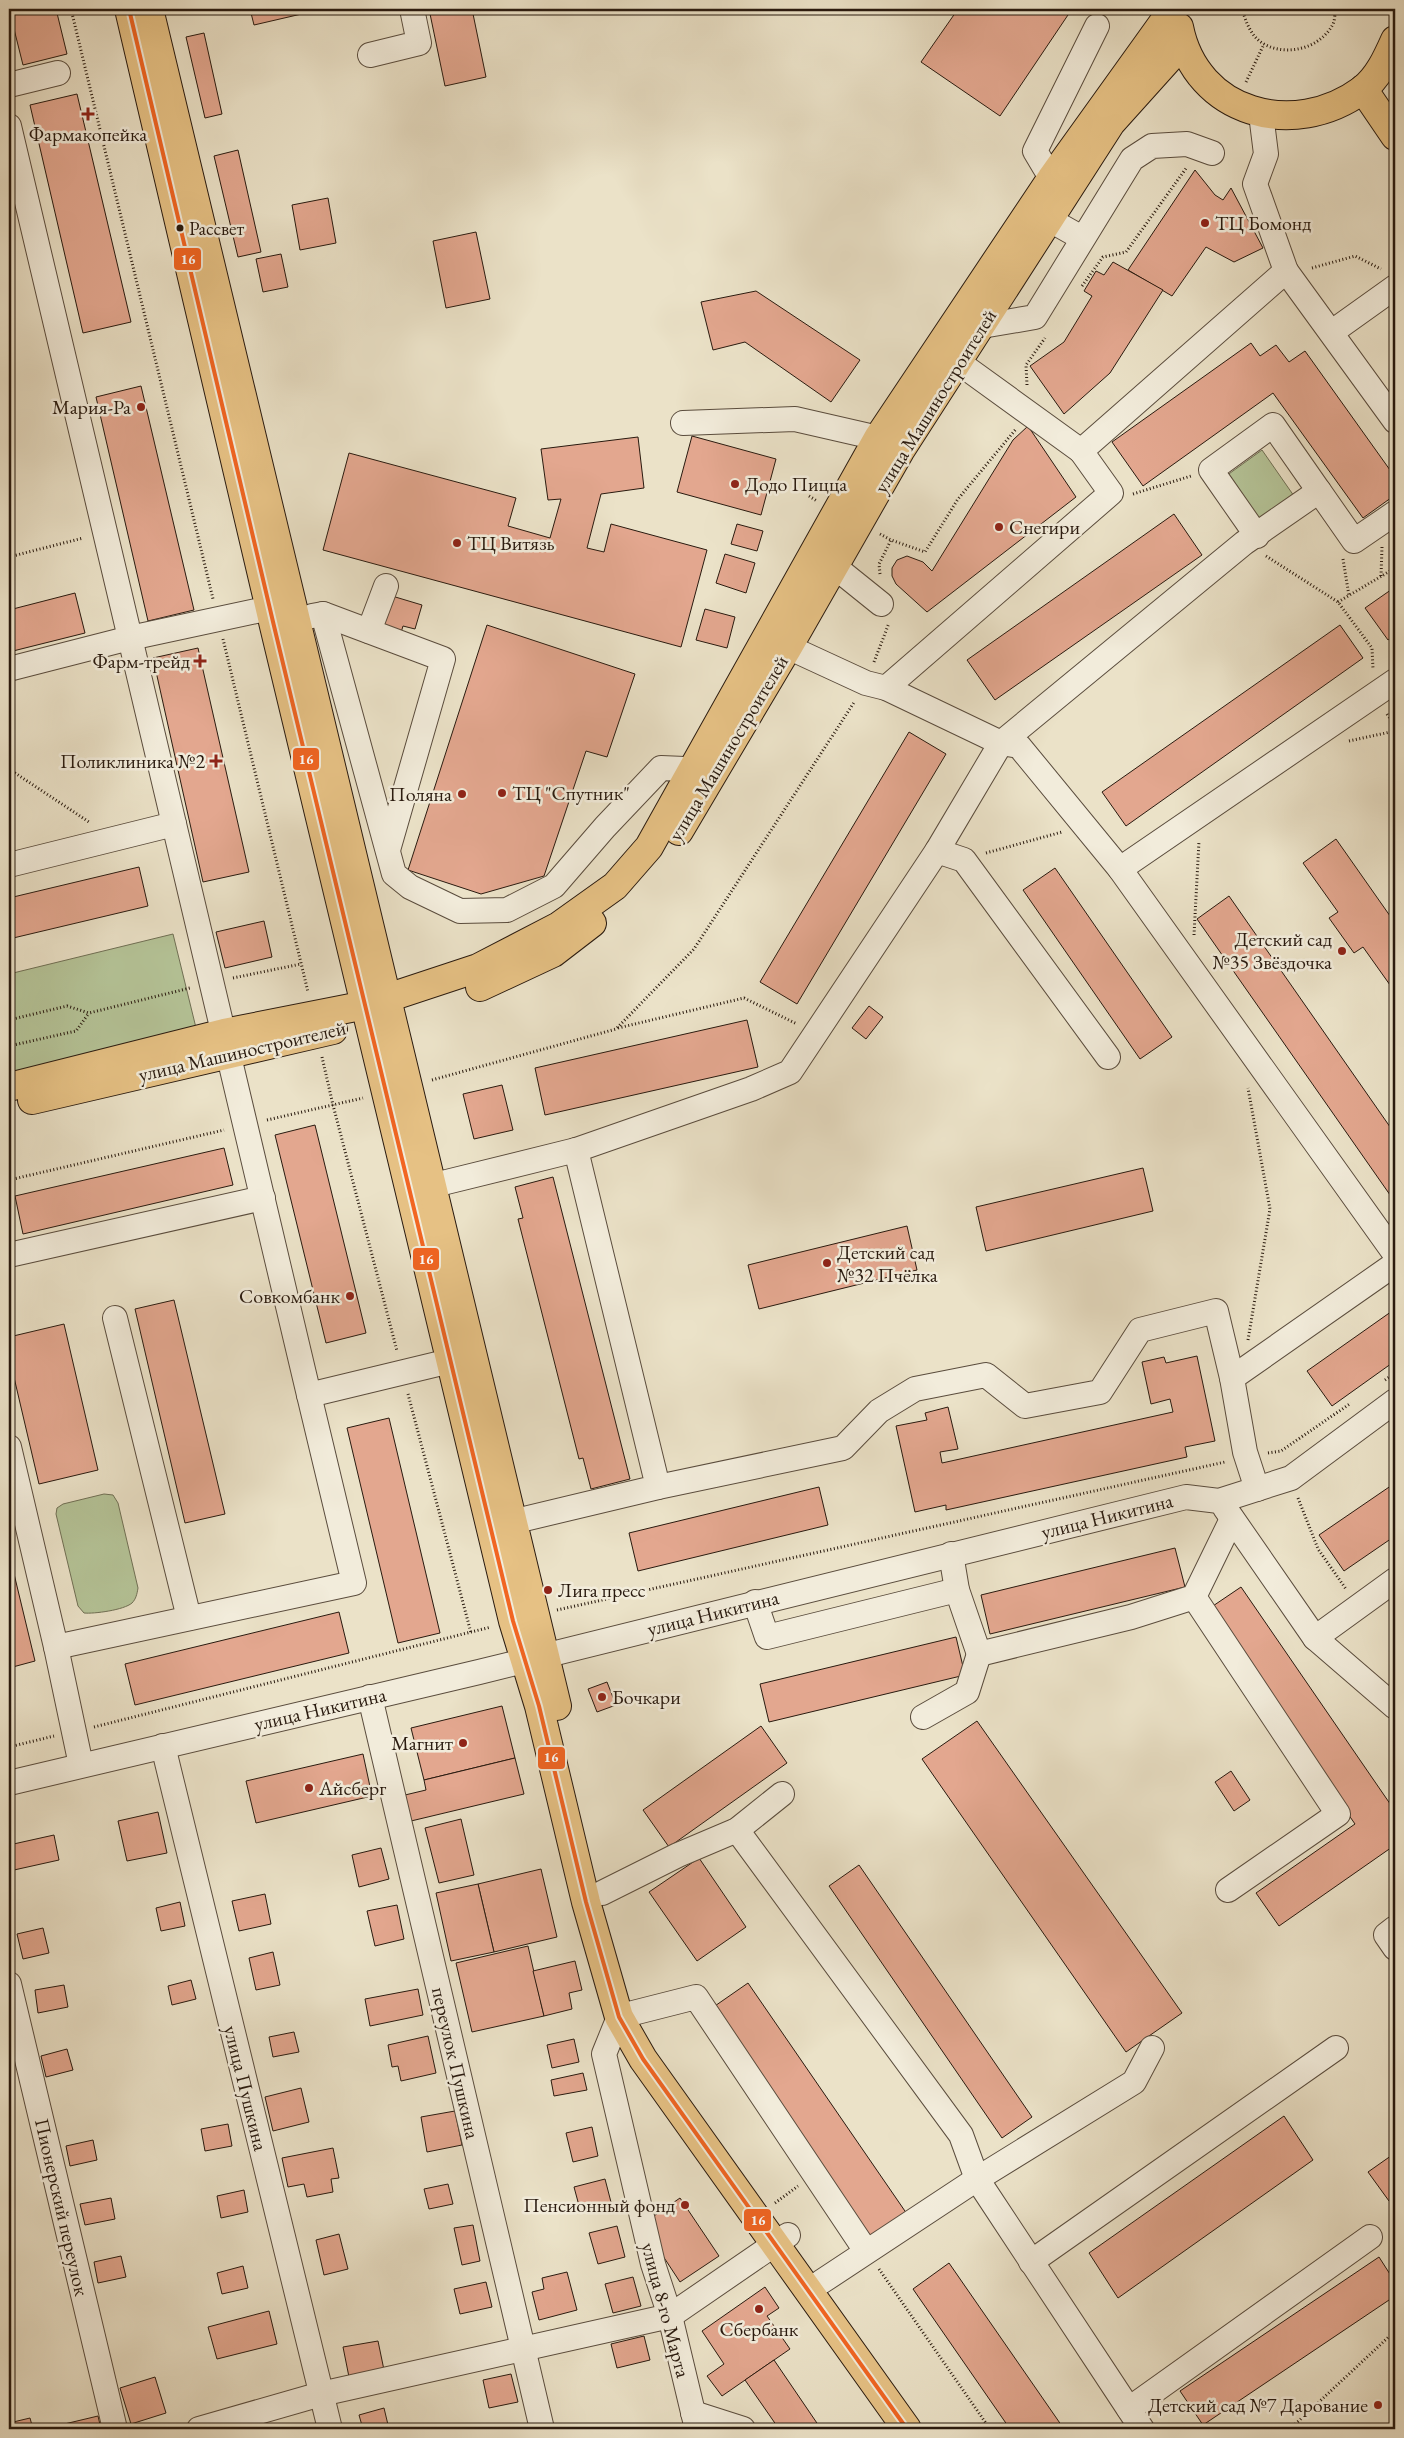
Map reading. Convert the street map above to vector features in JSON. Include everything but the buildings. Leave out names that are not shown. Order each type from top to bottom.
[{"type":"main road","points":[[129,9],[378,1010],[524,1618],[602,1893],[626,2015]]},
{"type":"main road","points":[[148,9],[280,618]]},
{"type":"main road","points":[[1174,9],[1182,44],[1201,76],[1228,100],[1261,114],[1297,117],[1333,108],[1368,83],[1384,65],[1395,40]]},
{"type":"main road","points":[[703,770],[889,445],[1055,199],[1174,9]]},
{"type":"main road","name":"улица Машиностроителей","points":[[9,1106],[226,1043],[477,988],[553,953],[620,902],[663,858],[703,770],[788,647],[835,567],[889,445],[958,362],[982,326],[1055,199],[1110,123],[1182,44]]},
{"type":"main road","points":[[1368,83],[1395,108]]},
{"type":"main road","points":[[1368,83],[1395,136]]},
{"type":"main road","points":[[9,1087],[226,1043]]},
{"type":"main road","points":[[421,1188],[450,1361],[502,1525]]},
{"type":"main road","points":[[535,1657],[539,1706],[586,1902],[643,2059],[782,2240],[907,2429]]},
{"type":"main road","points":[[782,2240],[821,2282],[924,2429]]},
{"type":"street","points":[[370,55],[419,43],[412,9]]},
{"type":"street","points":[[1082,238],[1055,199],[1034,151],[1097,26]]},
{"type":"street","points":[[9,85],[58,73]]},
{"type":"street","points":[[1261,114],[1266,154],[1255,184],[1297,270],[1332,332],[1395,421]]},
{"type":"street","points":[[9,126],[354,1582],[56,1647]]},
{"type":"street","points":[[982,326],[1041,325],[1082,238],[1132,159],[1152,146],[1187,144],[1203,159]]},
{"type":"street","points":[[1081,451],[1297,270]]},
{"type":"street","points":[[1332,332],[1391,280]]},
{"type":"street","points":[[876,685],[1111,493],[1081,451],[958,362]]},
{"type":"street","points":[[683,424],[795,419],[889,445]]},
{"type":"street","points":[[1251,540],[1210,470],[1273,426],[1354,541],[1395,513]]},
{"type":"street","points":[[421,1188],[576,1150],[751,1089],[790,1072],[937,851],[1001,743],[1251,540],[1319,491]]},
{"type":"street","points":[[835,567],[885,601]]},
{"type":"street","points":[[369,631],[386,586]]},
{"type":"street","points":[[323,614],[394,874],[410,887],[460,911],[508,910],[554,886],[660,768],[703,770]]},
{"type":"street","points":[[9,669],[130,638],[218,620],[280,618],[323,614],[443,659],[388,850]]},
{"type":"street","points":[[788,647],[876,685],[1001,743],[1020,746],[1120,869],[1395,1254]]},
{"type":"street","points":[[1120,869],[1395,681]]},
{"type":"street","points":[[9,865],[116,840],[174,824]]},
{"type":"street","points":[[937,851],[964,860],[1108,1057]]},
{"type":"street","points":[[576,1150],[658,1487]]},
{"type":"street","points":[[9,1255],[263,1198]]},
{"type":"street","points":[[1237,1375],[1395,1264]]},
{"type":"street","points":[[502,1525],[658,1487],[842,1448],[879,1411],[916,1389],[986,1375],[1025,1406],[1100,1392],[1140,1330],[1216,1311],[1237,1375],[1247,1457],[1257,1488]]},
{"type":"street","points":[[115,1318],[189,1618]]},
{"type":"street","points":[[309,1395],[450,1361]]},
{"type":"street","name":"улица Никитина","points":[[9,1783],[535,1657],[1186,1497],[1226,1510],[1257,1488],[1291,1478],[1395,1401]]},
{"type":"street","points":[[10,1462],[56,1647],[72,1732],[81,1765]]},
{"type":"street","points":[[1194,1597],[1226,1510]]},
{"type":"street","points":[[1226,1510],[1315,1638],[1395,1707]]},
{"type":"street","points":[[923,1717],[967,1692],[979,1654],[957,1590],[951,1554]]},
{"type":"street","points":[[1315,1638],[1395,1580]]},
{"type":"street","points":[[755,1602],[767,1638],[957,1590]]},
{"type":"street","points":[[979,1654],[1131,1617],[1194,1597]]},
{"type":"street","points":[[1194,1597],[1338,1814],[1228,1890]]},
{"type":"street","name":"переулок Пушкина","points":[[370,1697],[542,2429]]},
{"type":"street","name":"улица Пушкина","points":[[163,1746],[330,2429]]},
{"type":"street","points":[[602,1893],[678,1855],[736,1830],[782,1794]]},
{"type":"street","points":[[736,1830],[961,2135],[977,2180],[1142,2429]]},
{"type":"street","points":[[1395,1928],[1386,1935],[1395,1948]]},
{"type":"street","name":"Пионерский переулок","points":[[9,1984],[115,2429]]},
{"type":"street","points":[[626,2015],[696,1997],[866,2251]]},
{"type":"street","name":"улица 8-го Марта","points":[[626,2015],[604,2054],[653,2264],[670,2316],[695,2421]]},
{"type":"street","points":[[821,2282],[977,2180],[1134,2082],[1152,2048]]},
{"type":"street","points":[[1032,2262],[1336,2048]]},
{"type":"street","points":[[1129,2410],[1370,2238]]},
{"type":"street","points":[[199,2429],[322,2394],[670,2316],[782,2240]]},
{"type":"street","points":[[695,2421],[743,2429]]},
{"type":"path","points":[[71,9],[301,964],[333,1105],[471,1632]]},
{"type":"path","points":[[1242,9],[1246,26],[1264,44],[1289,52],[1315,44],[1333,24],[1336,9]]},
{"type":"path","points":[[1081,288],[1103,257],[1126,252],[1187,167],[1203,159]]},
{"type":"path","points":[[1297,270],[1355,256],[1391,280]]},
{"type":"path","points":[[616,1029],[694,949],[876,685],[885,601],[879,564],[891,540],[926,552],[958,499],[1029,412],[1026,364],[1041,325]]},
{"type":"path","points":[[1111,493],[1136,495],[1195,474]]},
{"type":"path","points":[[9,557],[105,532]]},
{"type":"path","points":[[1251,540],[1338,602],[1372,648],[1374,695],[1395,726]]},
{"type":"path","points":[[1338,602],[1395,568]]},
{"type":"path","points":[[9,769],[116,840]]},
{"type":"path","points":[[1192,970],[1200,814]]},
{"type":"path","points":[[964,860],[1084,826]]},
{"type":"path","points":[[9,1020],[67,1006],[89,1013],[211,982],[301,964]]},
{"type":"path","points":[[9,1180],[397,1090],[616,1029],[744,998],[816,1033]]},
{"type":"path","points":[[9,1046],[76,1031],[89,1013]]},
{"type":"path","points":[[1237,1375],[1270,1209],[1247,1083]]},
{"type":"path","points":[[1379,1384],[1395,1373]]},
{"type":"path","points":[[9,1747],[524,1618],[1281,1451],[1354,1401]]},
{"type":"path","points":[[1291,1478],[1318,1549],[1358,1607]]},
{"type":"path","points":[[1290,2429],[1395,2330]]},
{"type":"green space","points":[[1262,450],[1294,496],[1258,522],[1226,476]]},
{"type":"green space","points":[[173,934],[199,1040],[9,1086],[9,974]]},
{"type":"green space","points":[[104,1494],[113,1495],[118,1503],[138,1588],[137,1594],[132,1603],[123,1608],[84,1613],[78,1606],[56,1514],[57,1508],[63,1504]]},
{"type":"transit line","name":"16","points":[[129,9],[274,626],[513,1621],[539,1706],[586,1902],[619,2017],[643,2059],[907,2429]]},
{"type":"place","name":"Фармакопейка","points":[[88,114]]},
{"type":"place","name":"ТЦ Бомонд","points":[[1205,223]]},
{"type":"place","name":"Рассвет","points":[[180,228]]},
{"type":"place","name":"Мария-Ра","points":[[141,407]]},
{"type":"place","name":"Додо Пицца","points":[[735,484]]},
{"type":"place","name":"Снегири","points":[[999,527]]},
{"type":"place","name":"ТЦ Витязь","points":[[457,543]]},
{"type":"place","name":"Фарм-трейд","points":[[200,661]]},
{"type":"place","name":"Поликлиника №2","points":[[216,761]]},
{"type":"place","name":"ТЦ \"Спутник\"","points":[[502,793]]},
{"type":"place","name":"Поляна","points":[[462,794]]},
{"type":"place","name":"Детский сад №35 Звёздочка","points":[[1342,951]]},
{"type":"place","name":"Детский сад №32 Пчёлка","points":[[827,1263]]},
{"type":"place","name":"Совкомбанк","points":[[350,1296]]},
{"type":"place","name":"Лига пресс","points":[[548,1590]]},
{"type":"place","name":"Бочкари","points":[[602,1697]]},
{"type":"place","name":"Магнит","points":[[463,1743]]},
{"type":"place","name":"Айсберг","points":[[309,1788]]},
{"type":"place","name":"Пенсионный фонд","points":[[685,2205]]},
{"type":"place","name":"Сбербанк","points":[[759,2309]]},
{"type":"place","name":"Детский сад №7 Дарование","points":[[1378,2405]]}]
